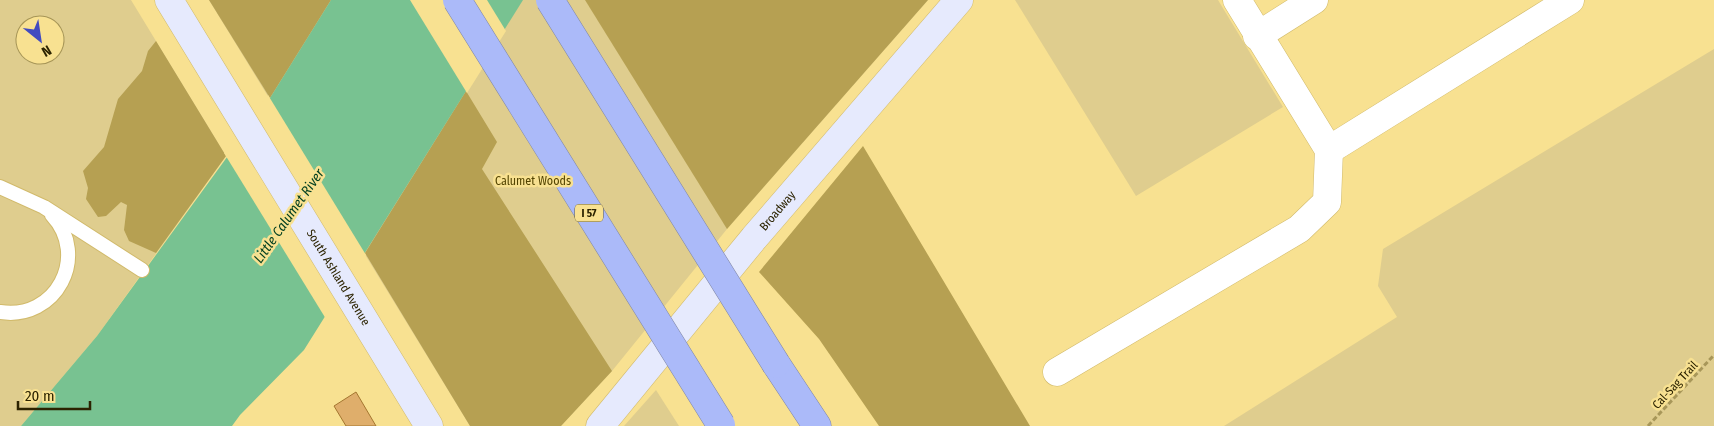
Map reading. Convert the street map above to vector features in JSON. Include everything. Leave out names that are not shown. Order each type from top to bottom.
[{"type":"highway","name":"I 57","points":[[457,0],[721,426]]},
{"type":"highway","points":[[550,0],[776,364],[817,426]]},
{"type":"street","name":"South Ashland Avenue","points":[[169,0],[381,344],[429,426]]},
{"type":"street","name":"Broadway","points":[[600,426],[754,238],[959,0]]},
{"type":"street","points":[[1057,372],[1299,229],[1327,202],[1329,150],[1257,36],[1237,0]]},
{"type":"street","points":[[1257,36],[1314,0]]},
{"type":"street","points":[[1329,150],[1570,0]]},
{"type":"lane","points":[[0,187],[44,207],[142,270]]},
{"type":"lane","points":[[0,312],[10,314],[30,311],[45,304],[55,293],[63,278],[68,258],[67,242],[60,225],[44,207]]},
{"type":"path","name":"Cal-Sag Trail","points":[[1648,426],[1714,355]]},
{"type":"green space","points":[[0,0],[131,0],[226,156],[97,336],[21,426],[0,426]]},
{"type":"green space","name":"Calumet Woods","points":[[209,0],[928,0],[727,229],[612,371],[561,426],[470,426]]},
{"type":"green space","points":[[1015,0],[1218,0],[1283,107],[1136,196]]},
{"type":"green space","points":[[1714,49],[1714,426],[1224,426],[1397,317],[1378,286],[1383,249]]},
{"type":"green space","points":[[656,390],[679,426],[624,426]]},
{"type":"shaded area","points":[[209,0],[331,0],[270,98]]},
{"type":"shaded area","points":[[585,0],[928,0],[727,229]]},
{"type":"shaded area","points":[[156,41],[226,156],[156,253],[129,241],[124,230],[127,205],[121,202],[106,216],[98,217],[86,199],[88,188],[83,171],[104,147],[118,99],[142,71],[148,51]]},
{"type":"shaded area","points":[[466,91],[497,142],[482,169],[612,371],[561,426],[470,426],[365,253]]},
{"type":"shaded area","points":[[863,146],[1030,426],[879,426],[819,339],[759,272]]},
{"type":"water","name":"Little Calumet River","points":[[331,0],[523,0],[304,350],[240,415],[232,426],[21,426],[97,336],[270,98]]},
{"type":"pier","points":[[410,0],[487,0],[506,31],[467,93]]},
{"type":"pier","points":[[268,95],[366,255],[326,319],[224,153]]},
{"type":"building","points":[[356,392],[376,426],[346,426],[334,406]]}]
